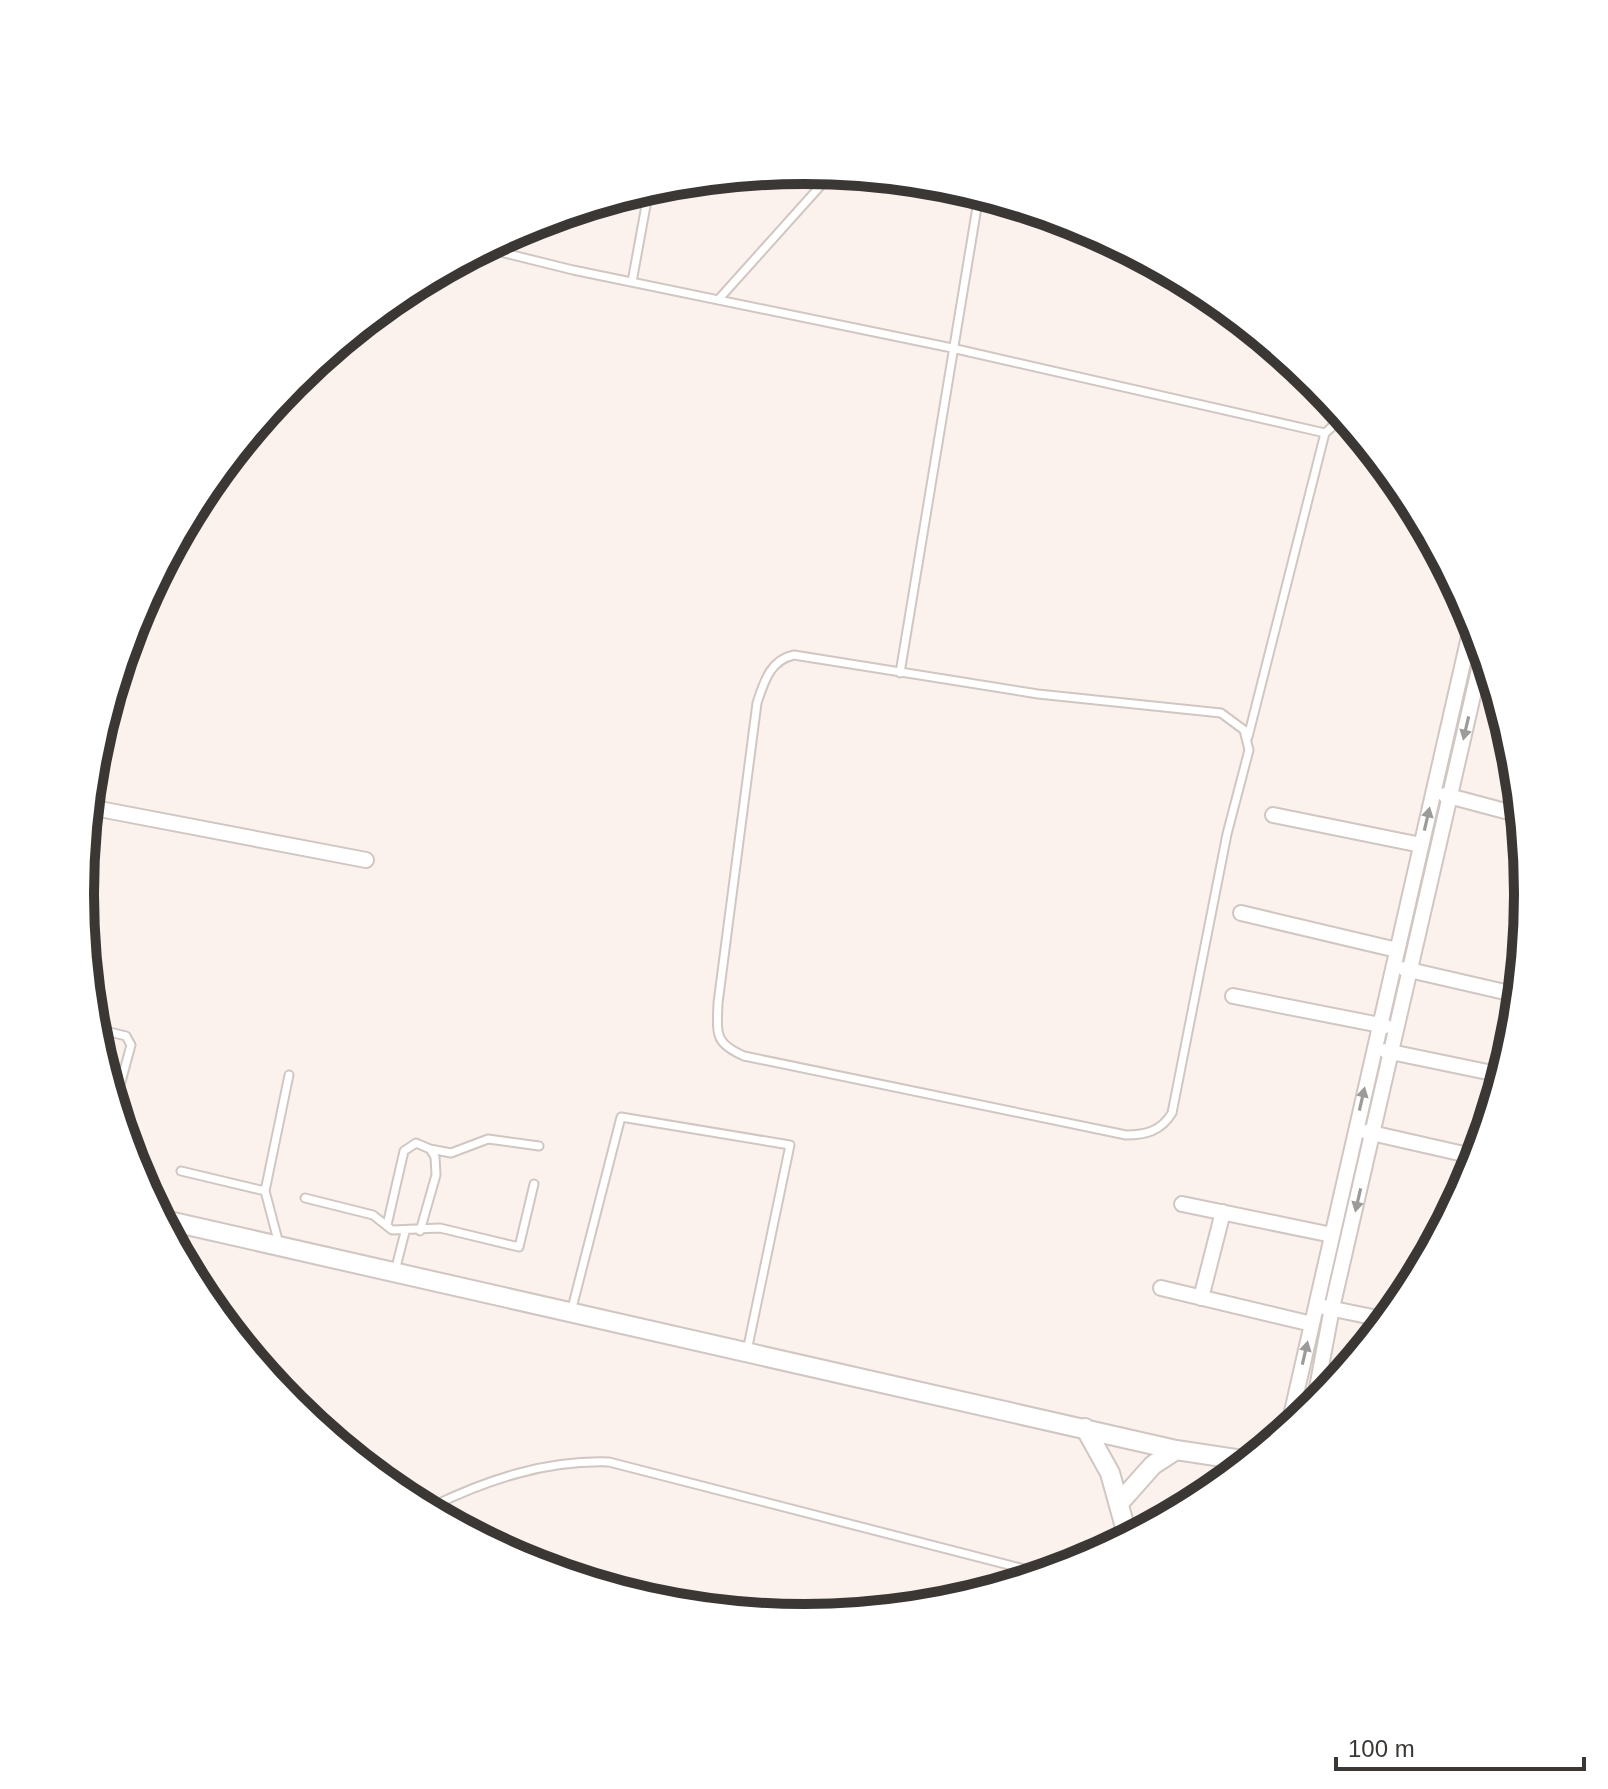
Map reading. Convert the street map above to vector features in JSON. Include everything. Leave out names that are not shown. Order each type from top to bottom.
[{"type":"street","points":[[1293,1409],[1467,643]]},
{"type":"street","points":[[1318,1385],[1332,1308],[1413,971],[1478,673]]},
{"type":"street","points":[[1434,790],[1450,798],[1509,812]]},
{"type":"street","points":[[99,809],[366,860]]},
{"type":"street","points":[[1273,815],[1421,845]]},
{"type":"street","points":[[1241,913],[1397,950]]},
{"type":"street","points":[[1393,967],[1507,992]]},
{"type":"street","points":[[1233,996],[1399,1029]]},
{"type":"street","points":[[1373,1048],[1491,1073]]},
{"type":"street","points":[[1355,1130],[1464,1154]]},
{"type":"street","points":[[1182,1204],[1332,1235]]},
{"type":"street","points":[[1201,1298],[1223,1212]]},
{"type":"street","points":[[174,1222],[1176,1450],[1235,1459]]},
{"type":"street","points":[[1161,1288],[1312,1324]]},
{"type":"street","points":[[1316,1305],[1374,1317]]},
{"type":"street","points":[[1085,1428],[1121,1501],[1126,1527]]},
{"type":"street","points":[[1121,1501],[1153,1465],[1176,1450]]},
{"type":"lane","points":[[718,300],[821,185]]},
{"type":"lane","points":[[632,282],[647,203]]},
{"type":"lane","points":[[900,673],[977,206]]},
{"type":"lane","points":[[503,252],[952,348],[1325,433]]},
{"type":"lane","points":[[1248,738],[1238,723],[1221,713],[1038,694],[794,655],[781,660],[765,677],[757,703],[718,1003],[717,1033],[726,1048],[744,1056],[1126,1135],[1141,1135],[1162,1127],[1172,1113],[1224,847],[1249,750],[1248,738],[1325,433],[1334,421]]},
{"type":"lane","points":[[108,1032],[126,1036],[131,1045],[120,1085]]},
{"type":"lane","points":[[280,1246],[265,1191],[289,1075]]},
{"type":"lane","points":[[571,1313],[621,1117],[790,1145],[746,1353]]},
{"type":"lane","points":[[387,1225],[404,1151],[416,1143],[451,1153],[488,1139],[539,1146]]},
{"type":"lane","points":[[420,1231],[436,1175],[435,1157],[430,1149]]},
{"type":"lane","points":[[181,1171],[265,1191]]},
{"type":"lane","points":[[305,1198],[373,1215],[405,1232],[440,1228],[519,1247],[534,1184]]},
{"type":"lane","points":[[395,1273],[405,1232]]},
{"type":"lane","points":[[439,1503],[472,1488],[527,1471],[575,1461],[609,1462],[1025,1569]]}]
